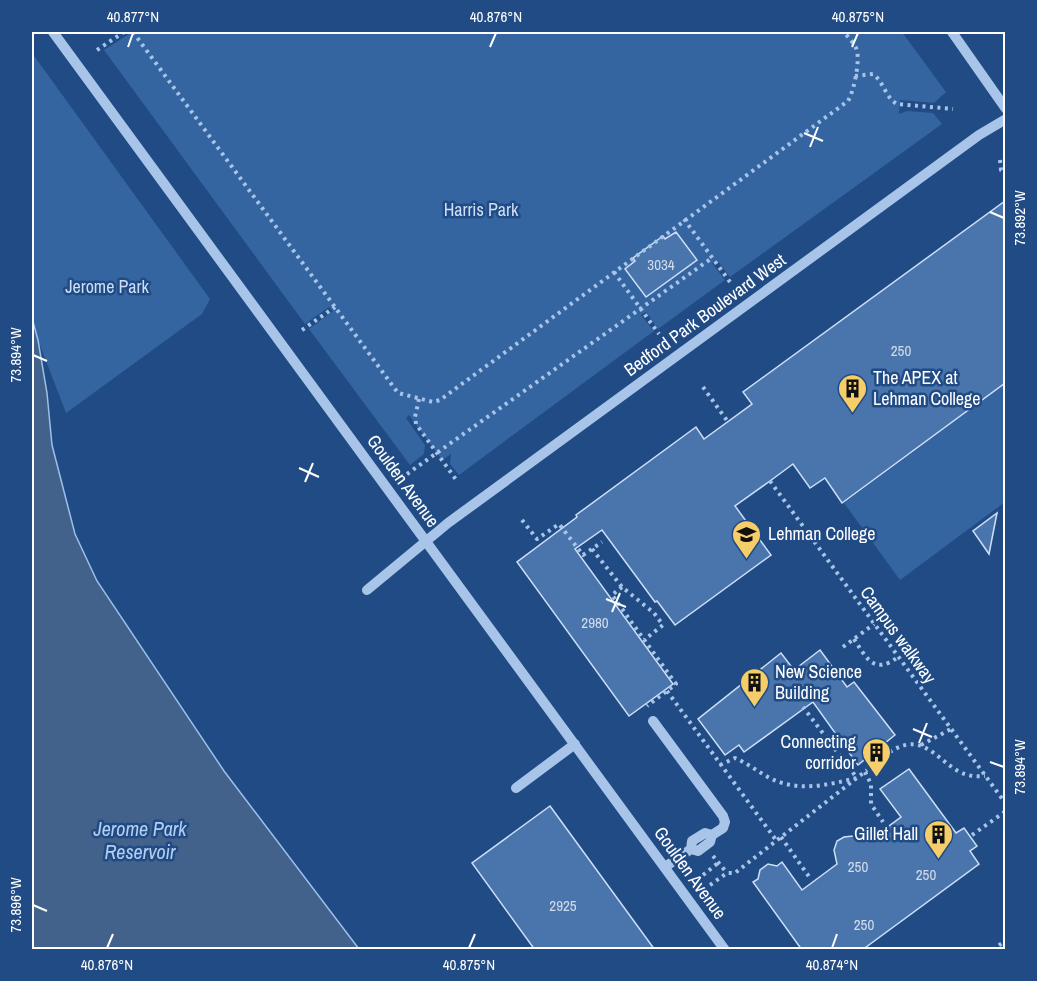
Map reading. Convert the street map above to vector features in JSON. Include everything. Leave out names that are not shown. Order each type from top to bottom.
[{"type":"street","name":"Goulden Avenue","points":[[53,32],[726,950]]},
{"type":"street","points":[[952,32],[1005,109]]},
{"type":"street","name":"Bedford Park Boulevard West","points":[[367,590],[426,541],[1005,118]]},
{"type":"street","points":[[653,721],[723,816],[725,822],[723,828],[712,835],[706,846],[698,851],[691,849]]},
{"type":"street","points":[[516,788],[575,744]]},
{"type":"street","points":[[665,867],[691,849],[692,841],[705,833],[712,835]]},
{"type":"path","points":[[97,50],[124,32]]},
{"type":"path","points":[[133,32],[398,393],[433,402],[440,400],[848,101],[852,94],[859,56],[844,32]]},
{"type":"path","points":[[855,76],[873,74],[892,101],[897,104],[953,109]]},
{"type":"path","points":[[1000,160],[1001,170],[1005,173]]},
{"type":"path","points":[[684,219],[730,282]]},
{"type":"path","points":[[407,474],[712,258]]},
{"type":"path","points":[[614,272],[658,334]]},
{"type":"path","points":[[302,330],[335,307]]},
{"type":"path","points":[[703,387],[728,422]]},
{"type":"path","points":[[419,399],[415,417],[416,424],[458,481]]},
{"type":"path","name":"Campus walkway","points":[[770,481],[1005,801]]},
{"type":"path","points":[[522,520],[537,539],[559,524],[583,555],[603,542]]},
{"type":"path","points":[[592,549],[622,587],[654,613],[663,626],[644,640]]},
{"type":"path","points":[[622,587],[612,595],[676,684],[644,708]]},
{"type":"path","points":[[843,647],[874,624]]},
{"type":"path","points":[[854,639],[868,661],[883,666],[898,657]]},
{"type":"path","points":[[667,691],[776,840]]},
{"type":"path","points":[[803,707],[856,778]]},
{"type":"path","points":[[920,746],[951,729]]},
{"type":"path","points":[[872,766],[896,748],[907,745],[920,746],[931,749],[948,764],[965,774],[973,777],[985,776]]},
{"type":"path","points":[[720,765],[735,758],[777,781],[806,787],[856,778]]},
{"type":"path","points":[[710,885],[727,873],[735,873],[866,771],[871,784],[871,804],[883,822]]},
{"type":"path","points":[[972,835],[1005,811]]},
{"type":"path","points":[[781,837],[810,878]]},
{"type":"path","points":[[706,846],[727,873]]},
{"type":"path","points":[[703,875],[718,863]]},
{"type":"path","points":[[993,950],[1005,940]]},
{"type":"green space","name":"Harris Park","points":[[127,32],[902,32],[946,92],[934,103],[900,100],[899,114],[907,111],[933,113],[942,124],[730,277],[717,260],[712,263],[725,280],[658,329],[646,312],[641,315],[654,331],[459,475],[450,464],[451,454],[442,460],[409,415],[406,418],[425,445],[424,454],[410,465],[309,329],[333,311],[329,307],[305,324],[104,50],[129,34]]},
{"type":"green space","name":"Jerome Park","points":[[32,53],[210,299],[202,314],[66,413],[38,340],[32,317]]},
{"type":"green space","points":[[1005,384],[1005,502],[900,580],[844,503]]},
{"type":"water","name":"Jerome Park Reservoir","points":[[32,318],[47,393],[52,445],[75,534],[97,581],[224,771],[359,949],[32,949]]},
{"type":"building","name":"The APEX at Lehman College","points":[[1005,201],[1005,383],[842,503],[825,478],[810,488],[793,464],[735,506],[771,555],[675,625],[657,601],[655,602],[602,530],[575,549],[673,684],[629,716],[517,562],[577,517],[576,515],[696,427],[704,439],[752,404],[743,392]]},
{"type":"building","points":[[676,232],[697,260],[646,297],[625,269],[635,261],[633,258],[663,236],[665,239]]},
{"type":"building","points":[[997,513],[989,554],[973,531]]},
{"type":"building","name":"New Science Building","points":[[820,650],[847,687],[854,682],[895,735],[858,765],[813,702],[744,752],[739,745],[725,755],[698,719],[781,653],[794,670]]},
{"type":"building","name":"Gillet Hall","points":[[909,769],[956,833],[964,828],[977,846],[970,851],[979,864],[862,950],[802,950],[753,882],[758,879],[760,870],[768,864],[777,866],[782,862],[802,890],[837,864],[834,850],[837,841],[853,836],[867,842],[901,817],[880,789]]},
{"type":"building","points":[[550,806],[655,950],[535,950],[472,863]]},
{"type":"place","name":"The APEX at Lehman College","points":[[852,414]]},
{"type":"place","name":"Lehman College","points":[[747,560]]},
{"type":"place","name":"New Science Building","points":[[754,708]]},
{"type":"place","name":"Connecting corridor","points":[[877,778]]},
{"type":"place","name":"Gillet Hall","points":[[939,860]]}]
